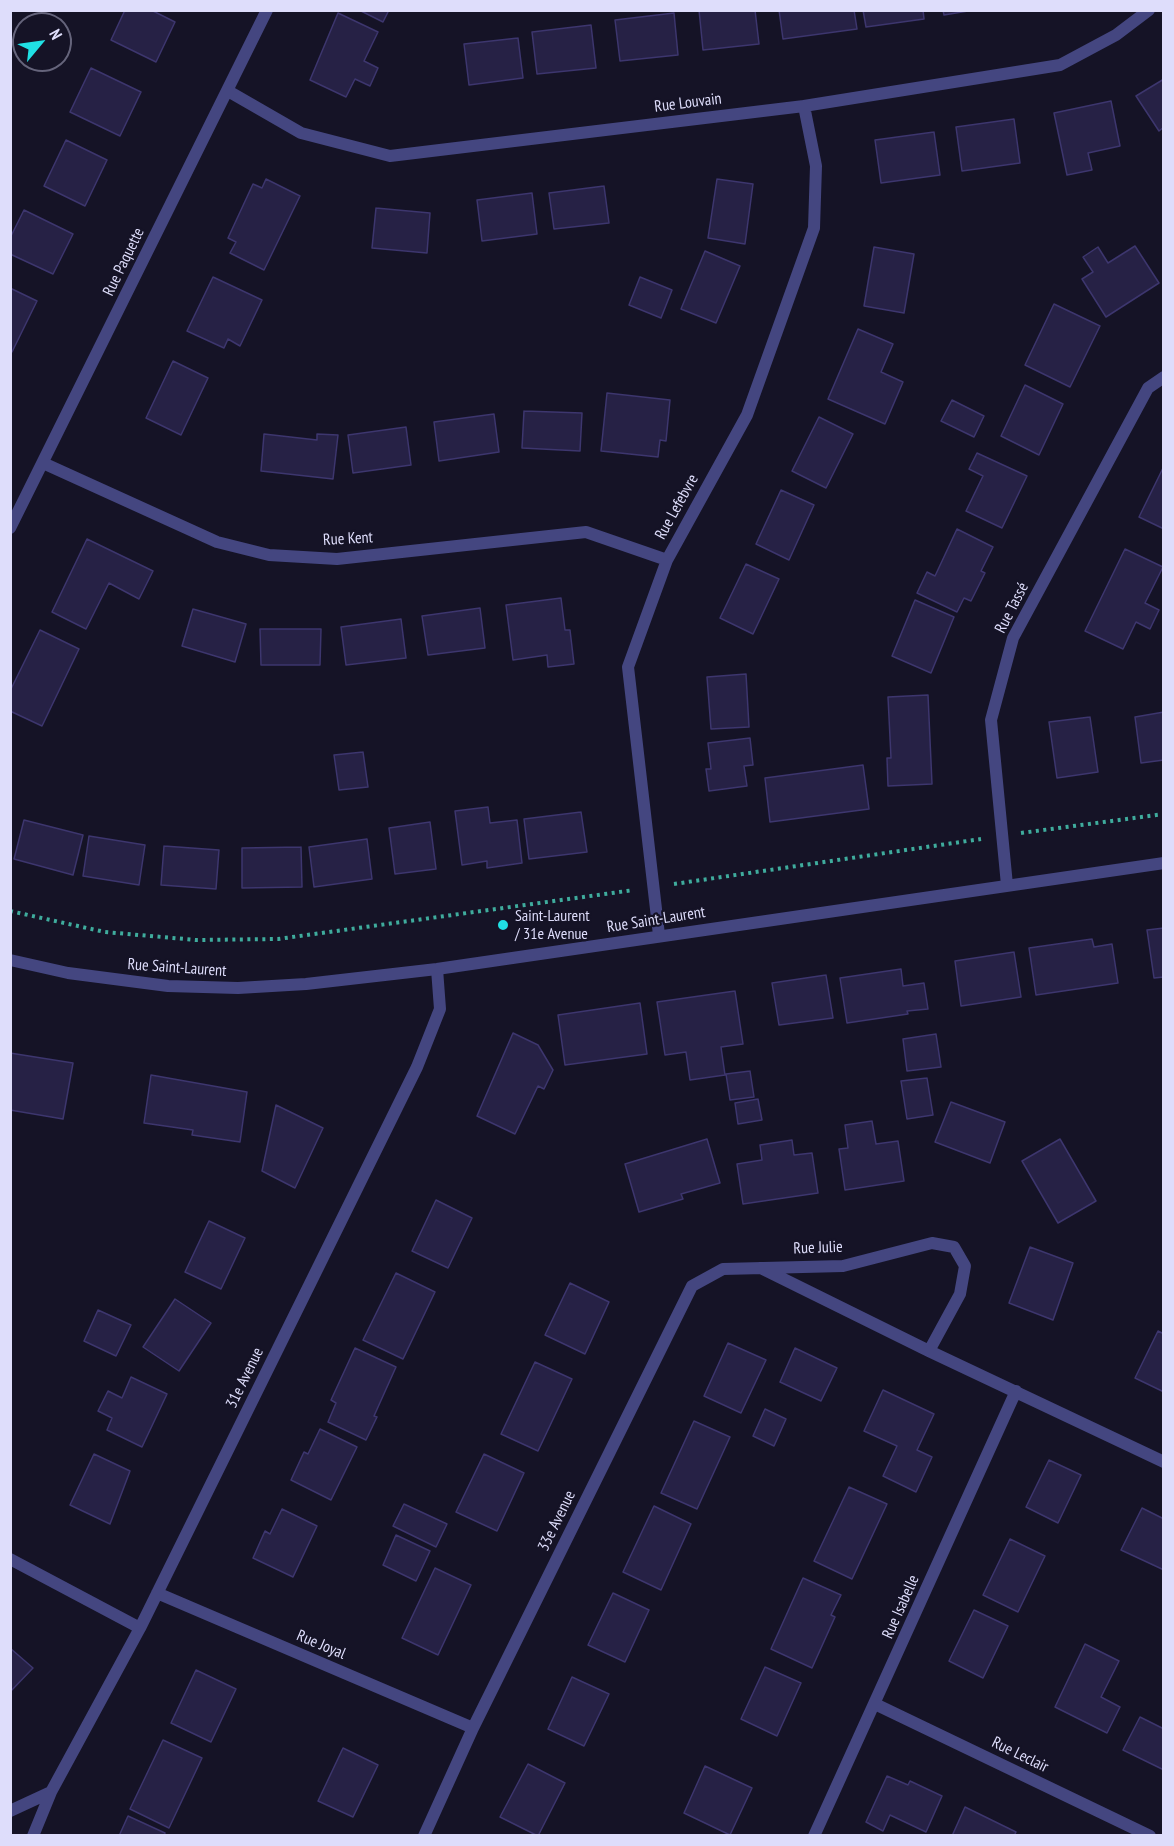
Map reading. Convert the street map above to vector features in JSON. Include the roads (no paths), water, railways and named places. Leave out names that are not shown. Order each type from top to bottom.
[{"type":"street","name":"Rue Paquette","points":[[10,528],[267,10]]},
{"type":"street","name":"Rue Louvain","points":[[228,91],[301,132],[390,156],[804,106],[1060,65],[1116,35],[1149,10]]},
{"type":"street","name":"Rue Lefebvre","points":[[659,935],[628,667],[667,560],[747,415],[814,228],[816,166],[804,106]]},
{"type":"street","name":"Rue Tassé","points":[[1007,885],[991,720],[1010,648],[1148,388],[1164,376]]},
{"type":"street","name":"Rue Kent","points":[[43,464],[217,542],[269,555],[337,559],[586,532],[667,560]]},
{"type":"street","name":"Rue Saint-Laurent","points":[[10,960],[101,978],[202,988],[306,984],[437,969],[1164,863]]},
{"type":"street","name":"31e Avenue","points":[[33,1836],[51,1792],[140,1628],[417,1067],[440,1009],[437,969]]},
{"type":"street","name":"Rue Julie","points":[[757,1266],[843,1266],[932,1243],[954,1247],[965,1266],[960,1294],[929,1351]]},
{"type":"street","name":"Rue Julie","points":[[757,1266],[929,1351],[1164,1462]]},
{"type":"street","name":"33e Avenue","points":[[424,1836],[473,1728],[692,1286],[723,1269],[757,1266]]},
{"type":"street","name":"Rue Isabelle","points":[[814,1836],[1016,1391]]},
{"type":"street","points":[[10,1559],[140,1628]]},
{"type":"street","name":"Rue Joyal","points":[[157,1593],[473,1728]]},
{"type":"street","name":"Rue Leclair","points":[[875,1704],[1150,1836]]},
{"type":"street","points":[[10,1811],[51,1792]]},
{"type":"place","name":"Saint-Laurent / 31e Avenue","points":[[503,925]]}]
